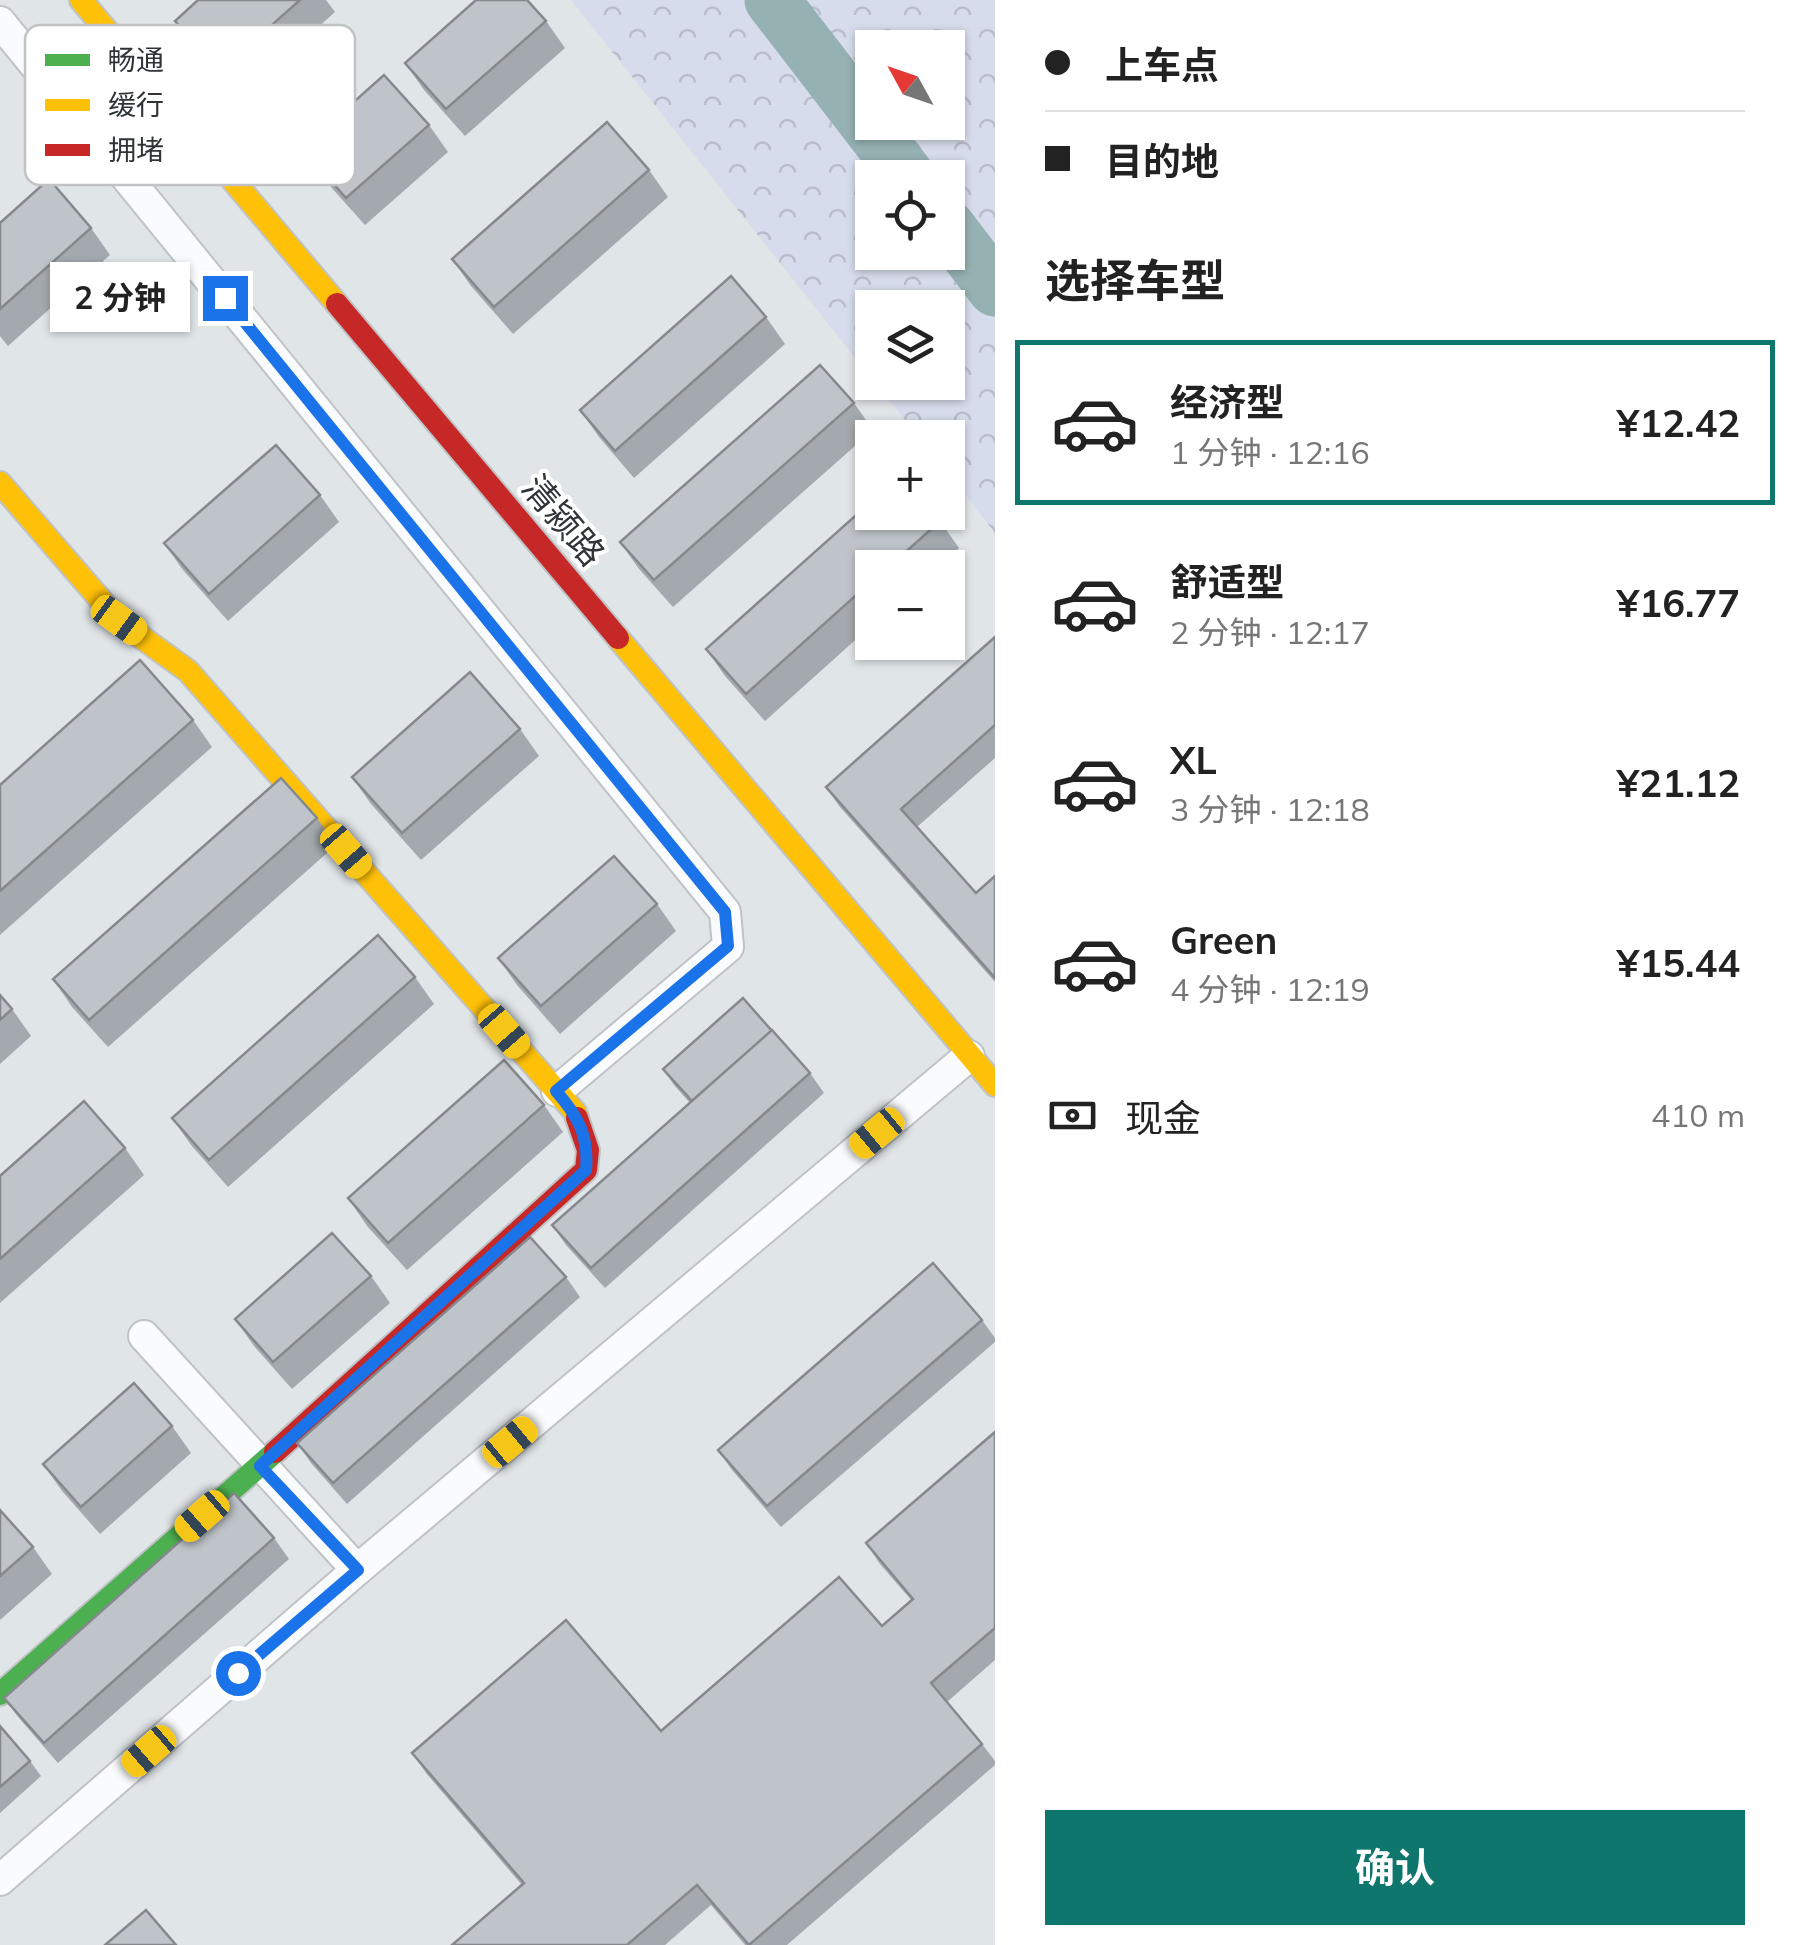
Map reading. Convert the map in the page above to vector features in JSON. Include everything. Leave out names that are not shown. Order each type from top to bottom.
[{"type":"street","name":"清颍路","points":[[81,0],[102,25]]},
{"type":"street","points":[[0,22],[25,53]]},
{"type":"street","points":[[133,185],[725,912],[728,946],[556,1091]]},
{"type":"street","name":"清颍路","points":[[237,185],[995,1085]]},
{"type":"street","points":[[0,483],[119,620],[188,672],[575,1112],[588,1150],[586,1170],[260,1466],[0,1694]]},
{"type":"street","points":[[0,1880],[358,1570],[969,1056]]},
{"type":"street","points":[[144,1336],[358,1570]]},
{"type":"green space","points":[[571,0],[995,0],[995,533],[965,495],[965,420],[905,420],[889,400],[965,400],[965,290],[855,290],[855,358]]},
{"type":"building","points":[[198,0],[300,0],[272,25],[179,25],[175,21]]},
{"type":"building","points":[[476,0],[527,0],[546,21],[446,109],[405,63]]},
{"type":"building","points":[[384,75],[429,125],[346,198],[335,185],[355,185],[355,101]]},
{"type":"building","points":[[607,122],[649,170],[494,307],[452,259]]},
{"type":"building","points":[[42,185],[54,185],[91,228],[0,309],[0,223]]},
{"type":"building","points":[[731,276],[766,317],[615,451],[580,410]]},
{"type":"building","points":[[820,365],[854,403],[654,580],[620,542]]},
{"type":"building","points":[[276,445],[320,495],[209,594],[164,543]]},
{"type":"building","points":[[855,516],[855,530],[930,530],[908,550],[855,550],[855,596],[746,694],[706,649]]},
{"type":"building","points":[[995,637],[995,725],[901,809],[976,893],[995,876],[995,978],[826,787]]},
{"type":"building","points":[[140,660],[193,720],[0,891],[0,785]]},
{"type":"building","points":[[470,672],[520,729],[402,833],[352,777]]},
{"type":"building","points":[[281,778],[317,818],[89,1020],[53,979]]},
{"type":"building","points":[[614,856],[657,904],[541,1006],[498,958]]},
{"type":"building","points":[[378,935],[415,977],[209,1160],[172,1118]]},
{"type":"building","points":[[0,995],[12,1009],[0,1020]]},
{"type":"building","points":[[743,998],[772,1031],[692,1101],[663,1069]]},
{"type":"building","points":[[772,1030],[810,1073],[591,1268],[552,1225]]},
{"type":"building","points":[[504,1060],[544,1105],[388,1243],[348,1198]]},
{"type":"building","points":[[84,1101],[125,1148],[0,1259],[0,1176]]},
{"type":"building","points":[[332,1233],[371,1276],[273,1362],[235,1319]]},
{"type":"building","points":[[530,1237],[566,1277],[333,1483],[297,1443]]},
{"type":"building","points":[[933,1263],[982,1320],[767,1506],[718,1450]]},
{"type":"building","points":[[134,1383],[172,1426],[81,1507],[43,1464]]},
{"type":"building","points":[[995,1432],[995,1628],[931,1683],[982,1744],[749,1945],[697,1885],[627,1945],[452,1945],[524,1883],[412,1753],[566,1620],[661,1731],[839,1577],[882,1626],[913,1599],[866,1543]]},
{"type":"building","points":[[234,1493],[274,1538],[44,1743],[4,1698]]},
{"type":"building","points":[[0,1510],[33,1547],[0,1576]]},
{"type":"building","points":[[0,1726],[30,1761],[0,1787]]},
{"type":"building","points":[[146,1910],[176,1945],[105,1945]]},
{"type":"waterway","points":[[772,0],[895,160]]},
{"type":"waterway","points":[[965,249],[995,289]]},
{"type":"traffic: fast","points":[[0,1694],[275,1452]]},
{"type":"traffic: slow","points":[[81,0],[102,25]]},
{"type":"traffic: slow","points":[[237,185],[337,304]]},
{"type":"traffic: slow","points":[[0,483],[119,621],[188,671],[577,1118]]},
{"type":"traffic: slow","points":[[618,638],[995,1085]]},
{"type":"traffic: jam","points":[[337,304],[618,638]]},
{"type":"traffic: jam","points":[[275,1452],[586,1170],[588,1150],[577,1118]]},
{"type":"route","points":[[225,298],[725,912],[728,946],[556,1091],[575,1112],[588,1150],[586,1170],[260,1466],[358,1570],[238,1673]]}]
